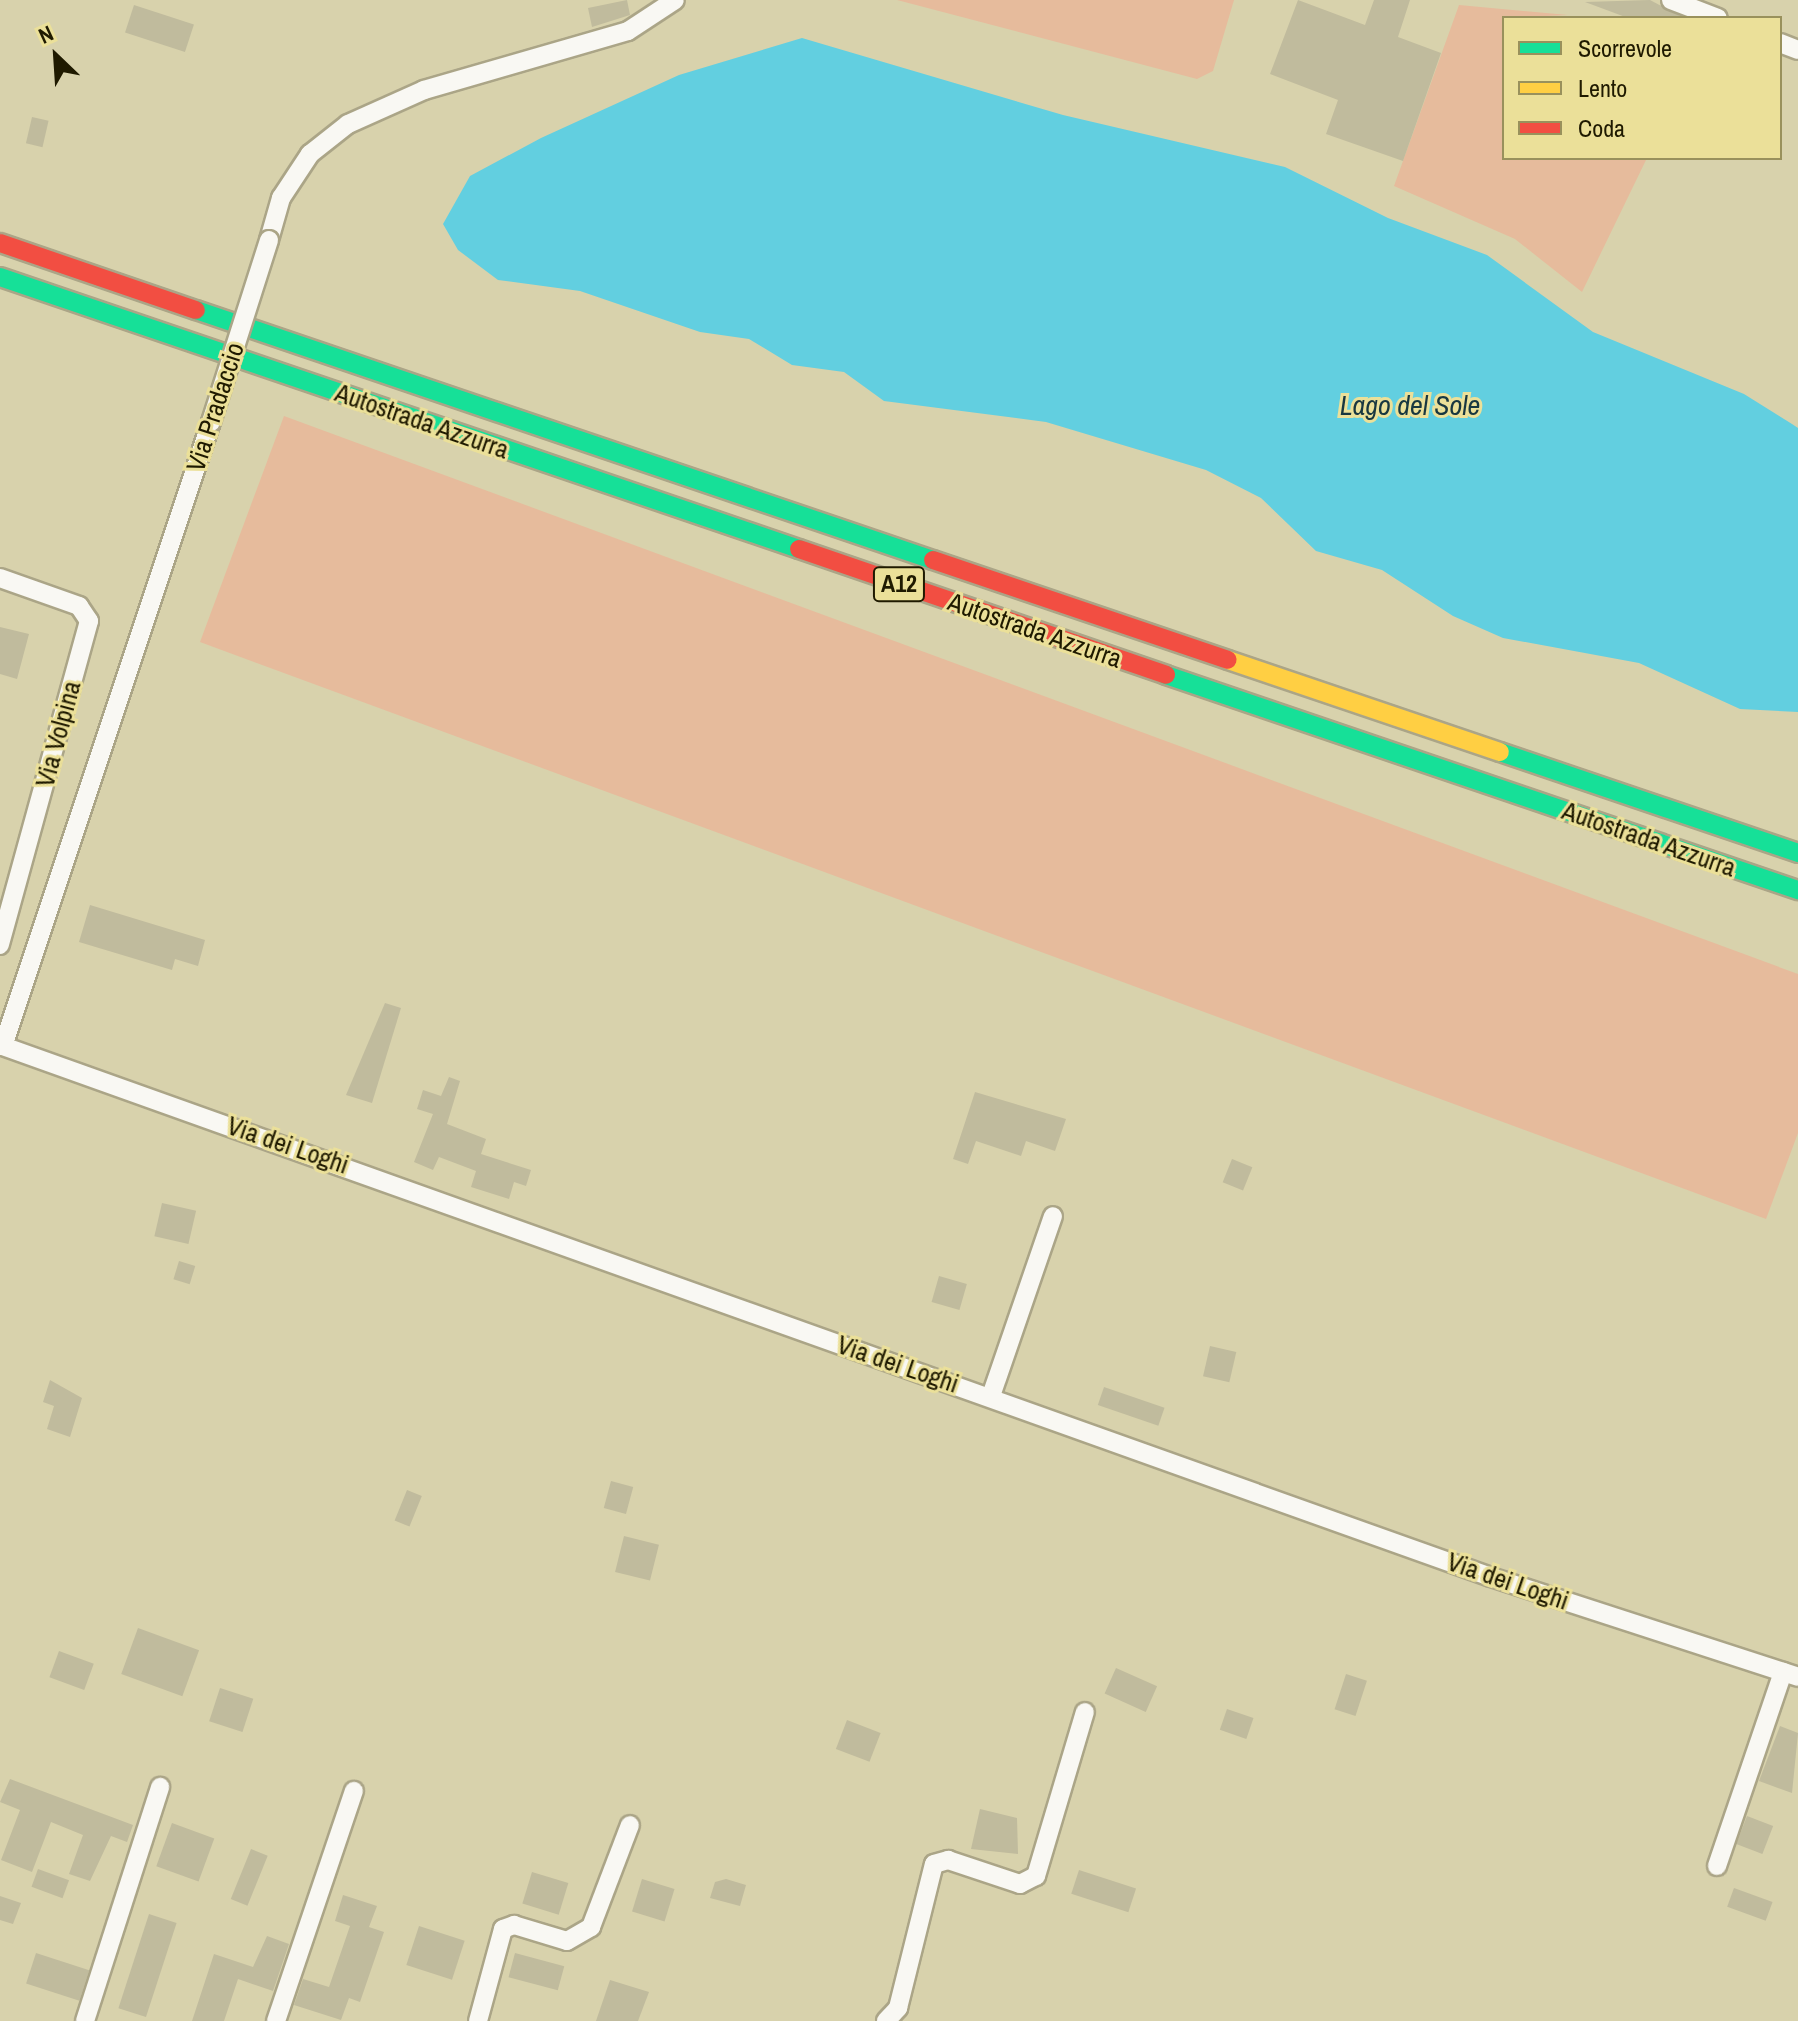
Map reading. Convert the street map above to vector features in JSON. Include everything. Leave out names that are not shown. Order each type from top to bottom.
[{"type":"highway","name":"Autostrada Azzurra","points":[[0,243],[1798,853]]},
{"type":"highway","name":"Autostrada Azzurra","points":[[0,277],[1798,890]]},
{"type":"street","name":"Via Pradaccio","points":[[2,1045],[211,422],[281,198],[310,154],[348,124],[424,90],[628,31],[675,0]]},
{"type":"street","points":[[1671,0],[1713,16]]},
{"type":"street","name":"Via Volpina","points":[[0,578],[79,606],[89,621],[0,945]]},
{"type":"street","name":"Via dei Loghi","points":[[2,1045],[1790,1675]]},
{"type":"street","points":[[991,1396],[1053,1216]]},
{"type":"street","points":[[1717,1866],[1790,1675]]},
{"type":"street","points":[[886,2021],[898,2008],[934,1864],[948,1860],[1020,1884],[1036,1876],[1085,1712]]},
{"type":"street","points":[[85,2021],[160,1787]]},
{"type":"street","points":[[276,2021],[354,1791]]},
{"type":"street","points":[[478,2021],[503,1929],[514,1925],[567,1941],[591,1927],[630,1825]]},
{"type":"shaded area","points":[[897,0],[1234,0],[1213,71],[1197,79]]},
{"type":"shaded area","points":[[1459,5],[1568,15],[1502,16],[1502,160],[1646,160],[1582,292],[1515,239],[1394,186]]},
{"type":"shaded area","points":[[284,416],[1798,974],[1798,1133],[1766,1219],[200,642]]},
{"type":"water","name":"Lago del Sole","points":[[802,38],[1063,115],[1285,167],[1388,218],[1487,255],[1593,332],[1744,394],[1798,428],[1798,712],[1740,709],[1639,663],[1503,638],[1453,616],[1382,570],[1316,551],[1261,498],[1206,470],[1046,422],[884,401],[844,372],[792,365],[749,339],[700,332],[580,291],[498,280],[458,250],[443,224],[470,176],[541,138],[679,75]]},
{"type":"building","points":[[627,0],[630,15],[592,27],[588,8]]},
{"type":"building","points":[[1298,0],[1365,25],[1374,0],[1410,0],[1398,37],[1441,53],[1403,161],[1326,134],[1338,100],[1270,74]]},
{"type":"building","points":[[1650,0],[1680,16],[1623,16],[1585,2]]},
{"type":"building","points":[[134,5],[194,24],[185,52],[125,33]]},
{"type":"building","points":[[32,117],[49,121],[42,147],[26,143]]},
{"type":"building","points":[[0,627],[29,634],[17,679],[0,674]]},
{"type":"building","points":[[90,905],[205,940],[198,966],[175,959],[172,970],[79,942]]},
{"type":"building","points":[[385,1003],[401,1008],[372,1103],[346,1095]]},
{"type":"building","points":[[449,1077],[460,1081],[447,1124],[486,1139],[481,1154],[531,1170],[526,1186],[514,1182],[509,1199],[471,1187],[476,1171],[439,1157],[433,1170],[414,1162],[433,1114],[417,1109],[423,1090],[441,1096]]},
{"type":"building","points":[[975,1092],[1066,1119],[1055,1151],[1026,1141],[1021,1156],[976,1141],[968,1164],[953,1159]]},
{"type":"building","points":[[1232,1159],[1252,1167],[1243,1190],[1223,1182]]},
{"type":"building","points":[[162,1203],[196,1211],[188,1244],[154,1236]]},
{"type":"building","points":[[179,1261],[195,1266],[190,1284],[173,1279]]},
{"type":"building","points":[[939,1276],[967,1284],[959,1310],[932,1302]]},
{"type":"building","points":[[1210,1346],[1236,1352],[1229,1382],[1203,1376]]},
{"type":"building","points":[[50,1380],[82,1398],[70,1437],[47,1429],[54,1406],[43,1402]]},
{"type":"building","points":[[1104,1387],[1165,1408],[1158,1426],[1098,1405]]},
{"type":"building","points":[[611,1481],[633,1487],[626,1514],[604,1508]]},
{"type":"building","points":[[407,1490],[422,1496],[409,1527],[395,1521]]},
{"type":"building","points":[[624,1536],[659,1545],[650,1581],[615,1572]]},
{"type":"building","points":[[138,1628],[199,1650],[182,1696],[121,1674]]},
{"type":"building","points":[[59,1651],[94,1664],[84,1690],[49,1677]]},
{"type":"building","points":[[1116,1668],[1157,1686],[1146,1712],[1105,1694]]},
{"type":"building","points":[[1346,1674],[1367,1681],[1355,1716],[1335,1709]]},
{"type":"building","points":[[220,1688],[253,1699],[242,1732],[209,1721]]},
{"type":"building","points":[[1227,1709],[1253,1718],[1246,1739],[1220,1730]]},
{"type":"building","points":[[847,1720],[881,1733],[869,1762],[836,1749]]},
{"type":"building","points":[[1780,1726],[1798,1733],[1792,1793],[1759,1781]]},
{"type":"building","points":[[10,1779],[133,1825],[127,1842],[111,1836],[90,1881],[69,1874],[83,1835],[51,1822],[32,1872],[1,1860],[20,1810],[0,1802]]},
{"type":"building","points":[[980,1809],[1017,1818],[1018,1854],[971,1849]]},
{"type":"building","points":[[1747,1816],[1773,1826],[1762,1854],[1736,1844]]},
{"type":"building","points":[[172,1823],[214,1838],[199,1882],[156,1866]]},
{"type":"building","points":[[251,1849],[268,1856],[247,1906],[231,1899]]},
{"type":"building","points":[[38,1869],[69,1880],[63,1898],[32,1887]]},
{"type":"building","points":[[1079,1870],[1136,1889],[1128,1912],[1071,1894]]},
{"type":"building","points":[[532,1872],[568,1883],[559,1915],[522,1904]]},
{"type":"building","points":[[642,1879],[675,1889],[665,1921],[632,1912]]},
{"type":"building","points":[[726,1879],[746,1885],[740,1906],[710,1898],[715,1882]]},
{"type":"building","points":[[1734,1888],[1773,1902],[1766,1921],[1727,1907]]},
{"type":"building","points":[[343,1895],[377,1906],[369,1927],[384,1932],[360,2002],[349,1998],[341,2020],[294,2005],[303,1979],[329,1987],[350,1926],[335,1921]]},
{"type":"building","points":[[0,1896],[21,1903],[13,1924],[0,1920]]},
{"type":"building","points":[[149,1914],[177,1923],[146,2017],[118,2008]]},
{"type":"building","points":[[419,1926],[465,1941],[452,1980],[406,1965]]},
{"type":"building","points":[[267,1936],[289,1944],[271,1997],[273,1991],[238,1979],[224,2021],[192,2021],[214,1954],[253,1967]]},
{"type":"building","points":[[36,1953],[89,1970],[79,2001],[26,1983]]},
{"type":"building","points":[[515,1953],[564,1966],[558,1990],[509,1977]]},
{"type":"building","points":[[610,1980],[649,1992],[638,2021],[596,2021]]},
{"type":"traffic: fast","points":[[0,277],[799,549]]},
{"type":"traffic: fast","points":[[196,310],[933,560]]},
{"type":"traffic: fast","points":[[1166,675],[1798,890]]},
{"type":"traffic: fast","points":[[1500,752],[1798,853]]},
{"type":"traffic: slow","points":[[1228,660],[1500,752]]},
{"type":"traffic: jam","points":[[0,243],[196,310]]},
{"type":"traffic: jam","points":[[799,549],[1166,675]]},
{"type":"traffic: jam","points":[[933,560],[1228,660]]}]
